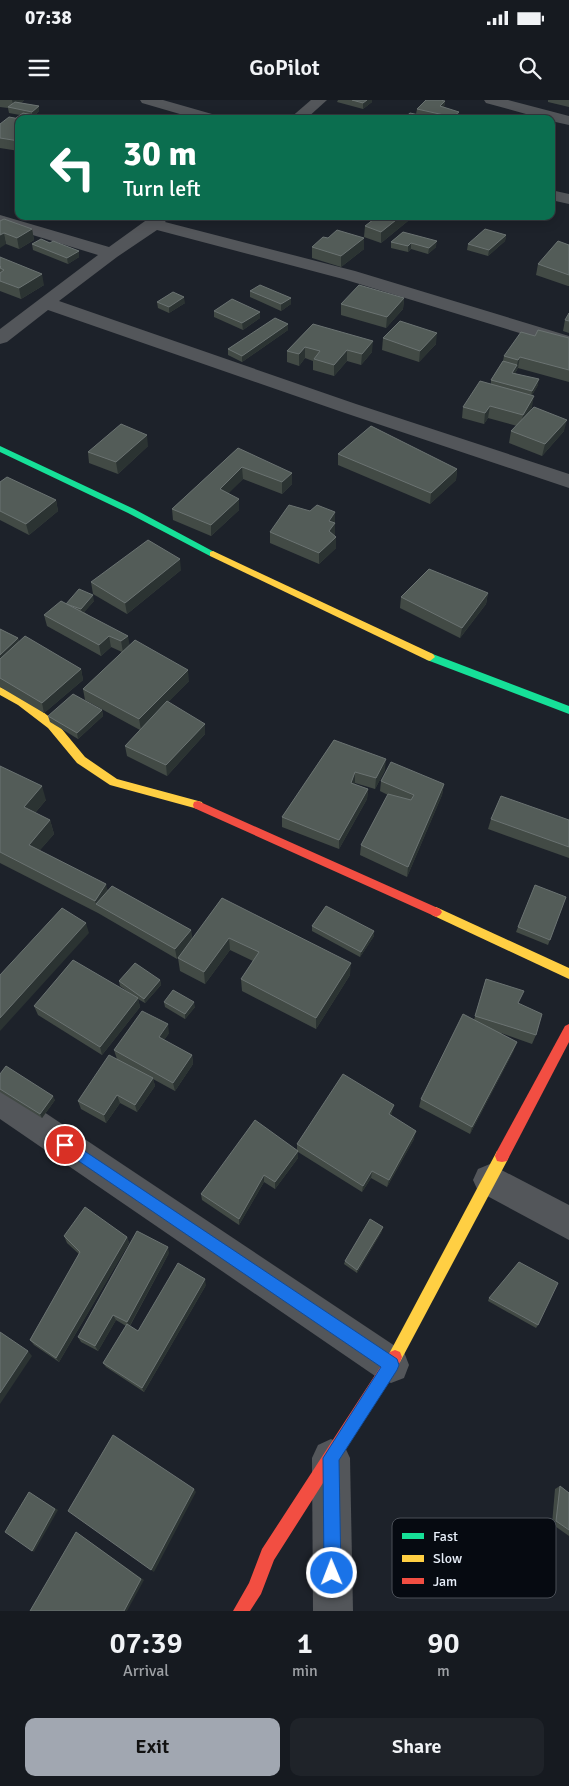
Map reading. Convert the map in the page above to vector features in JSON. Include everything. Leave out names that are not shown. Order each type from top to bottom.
[{"type":"street","points":[[147,100],[200,115]]},
{"type":"street","points":[[301,115],[320,100]]},
{"type":"street","points":[[491,100],[547,115]]},
{"type":"street","points":[[555,117],[569,121]]},
{"type":"street","points":[[555,196],[569,199]]},
{"type":"street","points":[[0,220],[111,253]]},
{"type":"street","points":[[0,338],[111,253],[158,220],[349,275],[569,342]]},
{"type":"street","points":[[46,304],[569,481]]},
{"type":"street","points":[[0,449],[132,511],[246,571],[429,656],[569,710]]},
{"type":"street","points":[[0,691],[22,702],[52,725],[81,760],[114,782],[207,807],[569,974]]},
{"type":"street","points":[[241,1611],[255,1588],[268,1555],[391,1365],[569,1030]]},
{"type":"street","points":[[0,1101],[391,1365]]},
{"type":"street","points":[[490,1180],[569,1223]]},
{"type":"street","points":[[331,1458],[333,1611]]},
{"type":"building","points":[[352,100],[367,100],[363,103]]},
{"type":"building","points":[[426,100],[440,100],[445,101],[440,106],[459,112],[455,115],[444,115],[417,109]]},
{"type":"building","points":[[15,102],[39,106],[32,112],[8,107]]},
{"type":"building","points":[[9,117],[15,118],[15,140],[0,138],[0,124]]},
{"type":"building","points":[[4,219],[32,229],[17,238],[4,233],[0,235],[0,221]]},
{"type":"building","points":[[373,220],[396,220],[381,232],[365,226]]},
{"type":"building","points":[[485,229],[506,235],[489,250],[468,244]]},
{"type":"building","points":[[337,230],[364,238],[341,256],[312,247],[323,237],[328,238]]},
{"type":"building","points":[[403,232],[437,241],[429,248],[411,243],[408,246],[391,242]]},
{"type":"building","points":[[41,239],[50,243],[53,241],[79,251],[67,258],[32,244]]},
{"type":"building","points":[[558,241],[569,245],[569,275],[538,264]]},
{"type":"building","points":[[0,257],[42,274],[19,288],[0,281],[0,273],[4,270],[0,268]]},
{"type":"building","points":[[260,285],[291,298],[281,304],[250,291]]},
{"type":"building","points":[[359,285],[404,298],[387,317],[341,304]]},
{"type":"building","points":[[173,292],[184,297],[169,307],[157,302]]},
{"type":"building","points":[[232,299],[260,312],[242,323],[214,311]]},
{"type":"building","points":[[569,313],[569,321],[565,320]]},
{"type":"building","points":[[275,318],[288,324],[242,356],[228,349]]},
{"type":"building","points":[[400,321],[437,333],[420,351],[383,338]]},
{"type":"building","points":[[313,324],[373,341],[362,354],[347,350],[334,365],[314,359],[320,351],[305,347],[299,354],[287,351]]},
{"type":"building","points":[[538,330],[569,338],[569,370],[520,357],[518,360],[504,356],[521,332],[535,336]]},
{"type":"building","points":[[503,361],[517,365],[512,373],[539,379],[532,391],[491,380]]},
{"type":"building","points":[[480,381],[534,396],[523,415],[490,406],[485,413],[463,407]]},
{"type":"building","points":[[534,407],[567,420],[545,444],[511,431]]},
{"type":"building","points":[[121,424],[147,435],[116,462],[88,452]]},
{"type":"building","points":[[371,426],[457,469],[431,493],[338,454]]},
{"type":"building","points":[[238,448],[292,473],[282,482],[242,467],[220,489],[239,499],[211,525],[172,509]]},
{"type":"building","points":[[7,477],[56,500],[26,524],[0,511],[0,482]]},
{"type":"building","points":[[289,505],[310,511],[317,505],[335,512],[329,521],[335,523],[329,531],[336,537],[319,553],[270,532]]},
{"type":"building","points":[[148,540],[180,559],[125,603],[91,582]]},
{"type":"building","points":[[429,569],[488,593],[462,628],[401,597]]},
{"type":"building","points":[[79,589],[93,595],[81,609],[66,604]]},
{"type":"building","points":[[61,601],[128,636],[121,641],[109,636],[99,645],[44,615]]},
{"type":"building","points":[[0,629],[18,638],[0,655]]},
{"type":"building","points":[[25,636],[81,669],[42,703],[0,678],[0,659]]},
{"type":"building","points":[[135,640],[188,670],[139,719],[83,689]]},
{"type":"building","points":[[73,694],[102,710],[77,733],[48,716]]},
{"type":"building","points":[[167,701],[205,724],[166,765],[125,746]]},
{"type":"building","points":[[334,740],[386,759],[376,778],[355,772],[351,783],[368,789],[339,840],[282,817]]},
{"type":"building","points":[[391,762],[444,784],[408,867],[361,845],[388,794],[411,800],[414,795],[381,781]]},
{"type":"building","points":[[0,766],[42,786],[24,807],[50,820],[29,845],[106,884],[95,901],[0,852]]},
{"type":"building","points":[[501,796],[569,820],[569,847],[491,819]]},
{"type":"building","points":[[535,885],[566,897],[550,940],[518,927]]},
{"type":"building","points":[[112,886],[191,930],[175,949],[96,904]]},
{"type":"building","points":[[222,898],[351,963],[316,1018],[241,979],[259,952],[229,938],[204,972],[178,958]]},
{"type":"building","points":[[326,906],[374,931],[361,952],[312,926]]},
{"type":"building","points":[[62,908],[86,923],[0,1018],[0,975]]},
{"type":"building","points":[[73,960],[138,998],[100,1047],[34,1006]]},
{"type":"building","points":[[135,963],[160,980],[144,999],[119,981]]},
{"type":"building","points":[[486,979],[524,991],[518,1003],[542,1014],[536,1035],[475,1016]]},
{"type":"building","points":[[173,990],[194,1002],[185,1014],[164,1002]]},
{"type":"building","points":[[142,1011],[168,1024],[159,1037],[192,1055],[173,1083],[114,1050]]},
{"type":"building","points":[[463,1014],[517,1042],[472,1127],[421,1099]]},
{"type":"building","points":[[109,1055],[153,1078],[135,1105],[117,1095],[104,1115],[78,1101]]},
{"type":"building","points":[[6,1066],[53,1096],[40,1114],[0,1089],[0,1074]]},
{"type":"building","points":[[343,1074],[394,1105],[389,1114],[416,1131],[389,1180],[372,1171],[363,1186],[297,1144]]},
{"type":"building","points":[[255,1120],[298,1151],[275,1182],[264,1175],[239,1219],[201,1194]]},
{"type":"building","points":[[85,1207],[127,1237],[56,1358],[30,1340],[80,1252],[64,1236]]},
{"type":"building","points":[[370,1219],[383,1227],[357,1270],[345,1261]]},
{"type":"building","points":[[137,1231],[168,1247],[127,1322],[113,1315],[95,1346],[78,1337]]},
{"type":"building","points":[[519,1262],[558,1283],[538,1325],[489,1298]]},
{"type":"building","points":[[178,1263],[205,1279],[142,1388],[103,1363],[127,1324],[138,1331]]},
{"type":"building","points":[[0,1332],[28,1351],[0,1393]]},
{"type":"building","points":[[113,1435],[194,1489],[151,1570],[68,1511]]},
{"type":"building","points":[[560,1486],[569,1493],[569,1530],[556,1521]]},
{"type":"building","points":[[29,1492],[55,1509],[32,1551],[5,1532]]},
{"type":"building","points":[[76,1532],[141,1579],[124,1611],[30,1611]]},
{"type":"traffic: fast","points":[[0,449],[131,511],[213,554]]},
{"type":"traffic: fast","points":[[430,657],[569,710]]},
{"type":"traffic: slow","points":[[213,554],[430,657]]},
{"type":"traffic: slow","points":[[0,691],[22,702],[52,725],[81,760],[114,782],[198,805]]},
{"type":"traffic: slow","points":[[436,912],[569,974]]},
{"type":"traffic: slow","points":[[395,1357],[502,1156]]},
{"type":"traffic: jam","points":[[198,805],[436,912]]},
{"type":"traffic: jam","points":[[502,1156],[569,1030]]},
{"type":"traffic: jam","points":[[241,1611],[255,1588],[268,1555],[395,1357]]},
{"type":"route","points":[[65,1145],[391,1365],[331,1458],[332,1573]]}]
